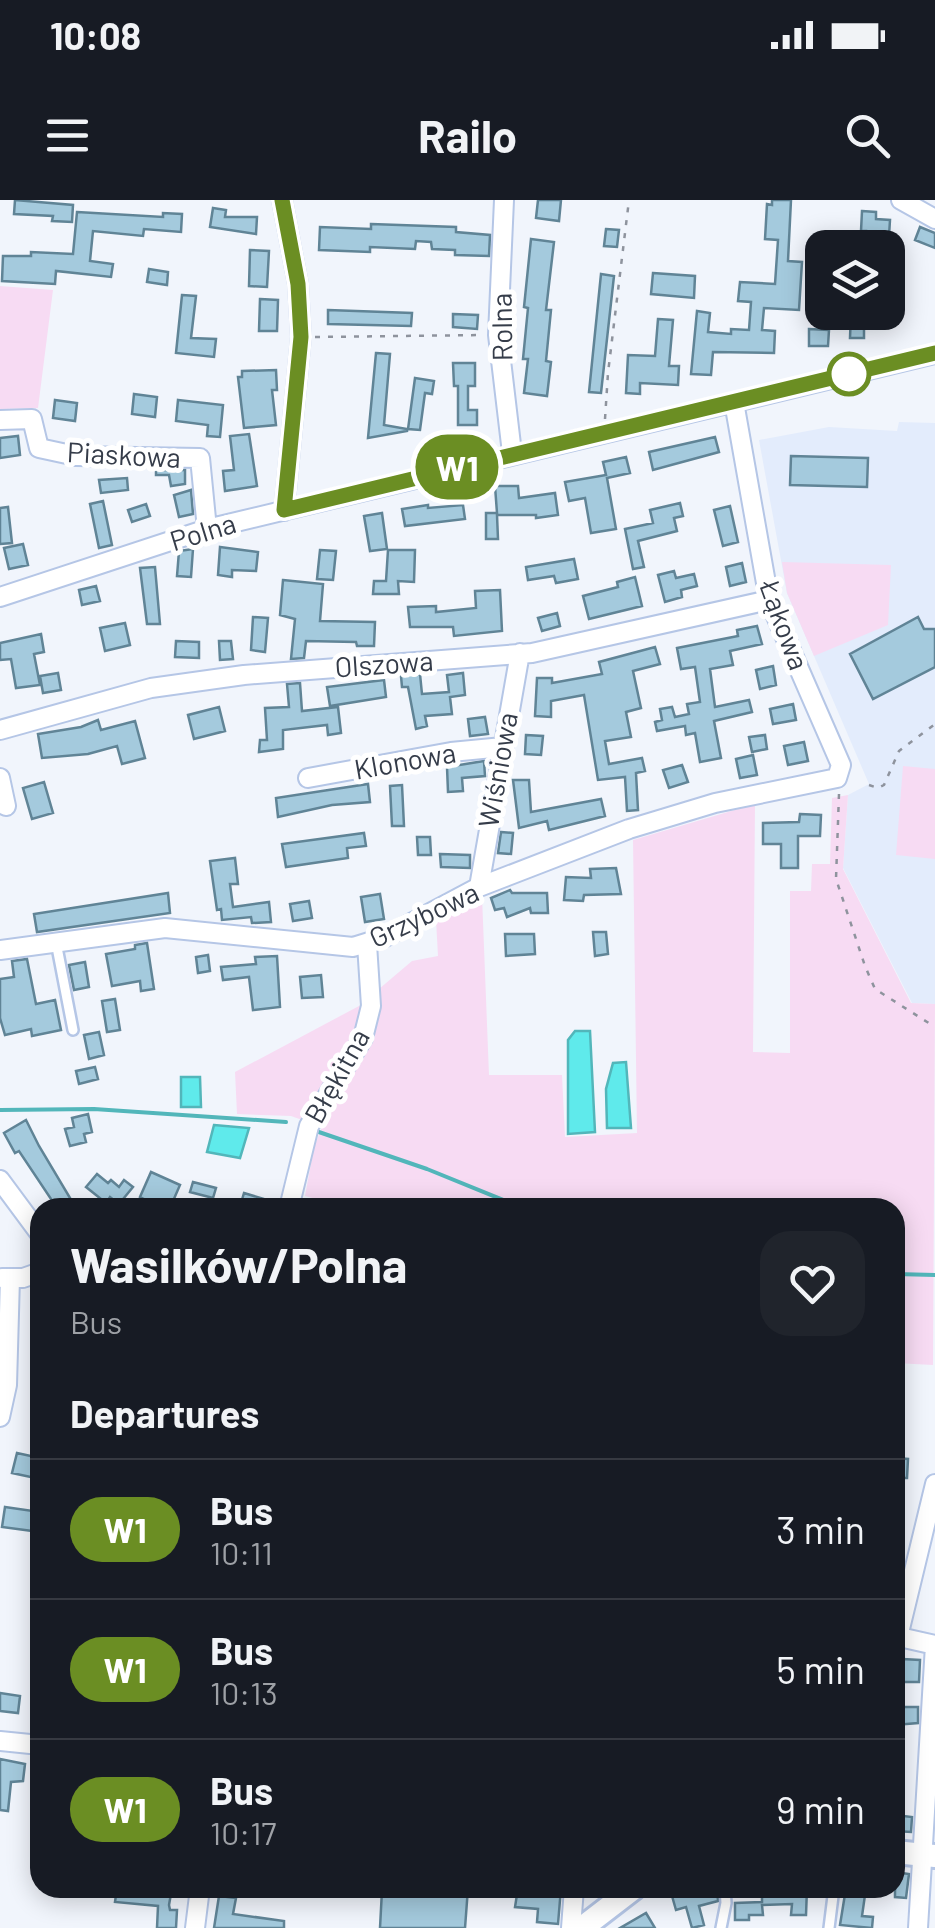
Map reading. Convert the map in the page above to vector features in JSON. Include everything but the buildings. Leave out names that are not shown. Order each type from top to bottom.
[{"type":"main road","points":[[582,1928],[621,1898]]},
{"type":"street","points":[[282,200],[298,284],[301,337],[284,510]]},
{"type":"street","points":[[492,200],[504,200]]},
{"type":"street","name":"Rolna","points":[[504,200],[498,335],[512,454]]},
{"type":"street","points":[[901,200],[935,220]]},
{"type":"street","name":"Polna","points":[[0,596],[207,529],[606,430],[935,354]]},
{"type":"street","name":"Łąkowa","points":[[734,402],[769,600],[841,764],[840,775],[834,780]]},
{"type":"street","name":"Piaskowa","points":[[0,420],[32,419],[39,448],[76,456],[200,458],[207,529]]},
{"type":"street","name":"Olszowa","points":[[0,730],[170,685],[244,675],[520,653],[769,600]]},
{"type":"street","name":"Wiśniowa","points":[[479,887],[520,653]]},
{"type":"street","name":"Klonowa","points":[[308,778],[451,752],[502,747]]},
{"type":"street","points":[[0,778],[6,806]]},
{"type":"street","name":"Grzybowa","points":[[0,950],[164,928],[360,945],[479,887],[629,829],[716,803],[834,780]]},
{"type":"street","name":"Błękitna","points":[[291,1198],[308,1126],[363,1038],[371,1006],[360,945]]},
{"type":"street","points":[[0,1180],[30,1220]]},
{"type":"street","points":[[0,1417],[7,1385],[5,1278],[30,1276]]},
{"type":"street","points":[[905,1605],[935,1484]]},
{"type":"street","points":[[905,1639],[935,1645],[929,1856],[918,1928]]},
{"type":"street","points":[[0,1741],[30,1744]]},
{"type":"street","points":[[195,1928],[199,1898]]},
{"type":"street","points":[[571,1928],[573,1898]]},
{"type":"lane","points":[[56,942],[74,1030]]},
{"type":"lane","points":[[721,1928],[726,1898]]},
{"type":"lane","points":[[829,1928],[833,1898]]},
{"type":"path","points":[[606,430],[608,373],[628,200]]},
{"type":"path","points":[[301,337],[498,335]]},
{"type":"path","points":[[869,784],[878,788],[884,784],[898,752],[935,724]]},
{"type":"path","points":[[834,780],[840,788],[836,880],[865,966],[876,989],[935,1027]]},
{"type":"shaded area","points":[[0,286],[53,290],[38,408],[0,409]]},
{"type":"shaded area","points":[[899,422],[935,423],[935,1004],[912,1003],[843,868],[848,795],[869,784],[787,593],[759,440],[829,427],[897,431]]},
{"type":"shaded area","points":[[782,562],[891,565],[888,625],[814,656],[787,593]]},
{"type":"shaded area","points":[[903,766],[935,769],[935,859],[896,855]]},
{"type":"shaded area","points":[[848,795],[843,869],[911,1003],[935,1004],[933,1365],[905,1364],[905,1198],[313,1198],[305,1196],[322,1127],[291,1116],[237,1114],[235,1072],[359,1006],[412,961],[438,956],[436,920],[482,896],[489,1075],[562,1075],[565,1137],[637,1133],[633,840],[755,804],[753,1052],[790,1053],[790,891],[811,891],[812,864],[830,864],[832,798]]},
{"type":"water","points":[[575,1031],[590,1031],[595,1132],[568,1134],[568,1040]]},
{"type":"water","points":[[626,1062],[631,1128],[607,1128],[606,1089],[613,1063]]},
{"type":"water","points":[[181,1077],[200,1077],[201,1107],[181,1107]]},
{"type":"water","points":[[214,1125],[249,1128],[240,1158],[207,1152]]},
{"type":"waterway","points":[[0,1110],[94,1109],[286,1122]]},
{"type":"waterway","points":[[313,1130],[498,1198]]},
{"type":"waterway","points":[[905,1274],[935,1275]]},
{"type":"bus line","name":"W1","points":[[282,200],[298,284],[301,337],[284,510],[935,353]]}]
